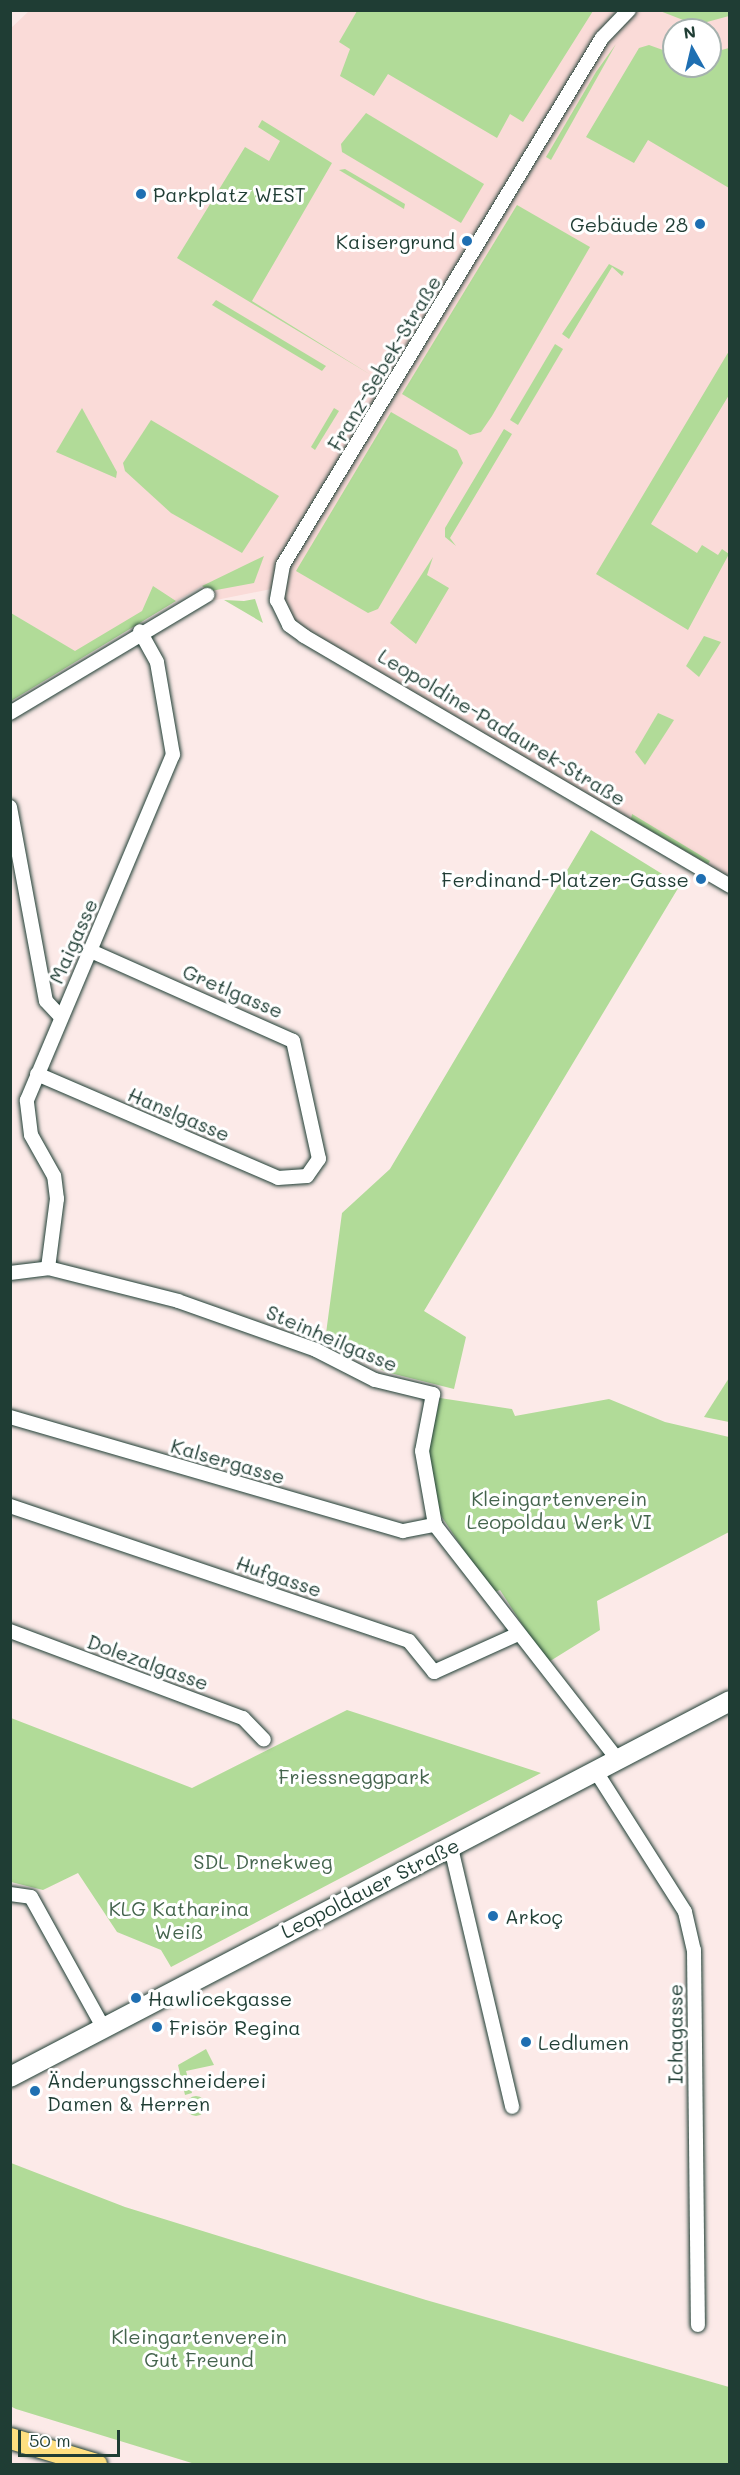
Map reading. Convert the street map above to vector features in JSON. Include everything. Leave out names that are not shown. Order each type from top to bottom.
[{"type":"main road","name":"Leopoldauer Straße","points":[[10,2077],[729,1701]]},
{"type":"main road","points":[[10,2438],[96,2464]]},
{"type":"main road","points":[[10,2446],[66,2464]]},
{"type":"street","name":"Franz-Sebek-Straße","points":[[276,588],[283,565],[596,48],[629,10]]},
{"type":"street","name":"Leopoldine-Padaurek-Straße","points":[[276,588],[280,611],[304,636],[729,886]]},
{"type":"street","points":[[10,713],[140,631],[207,595]]},
{"type":"street","name":"Maigasse","points":[[48,1268],[57,1199],[54,1176],[26,1120],[37,1074],[173,755],[157,662],[140,631]]},
{"type":"street","points":[[10,807],[46,1001],[61,1017]]},
{"type":"street","name":"Gretlgasse","points":[[91,951],[293,1041],[319,1148],[319,1160],[307,1176]]},
{"type":"street","name":"Hanslgasse","points":[[37,1074],[278,1178],[307,1176]]},
{"type":"street","name":"Steinheilgasse","points":[[10,1273],[48,1268],[231,1317],[375,1380],[433,1394],[422,1451],[435,1525],[617,1759]]},
{"type":"street","name":"Kalsergasse","points":[[10,1417],[403,1531],[435,1525]]},
{"type":"street","name":"Hufgasse","points":[[10,1506],[409,1641],[434,1672],[518,1634]]},
{"type":"street","name":"Dolezalgasse","points":[[10,1631],[243,1718],[264,1740]]},
{"type":"street","name":"Ichagasse","points":[[595,1770],[685,1912],[694,1950],[698,2325]]},
{"type":"street","points":[[451,1848],[512,2108]]},
{"type":"street","points":[[18,1893],[102,2027]]},
{"type":"shaded area","points":[[29,11],[729,11],[729,886],[289,625],[276,588],[211,601],[202,586],[82,656],[11,613],[10,29]]},
{"type":"green space","points":[[357,11],[593,11],[523,122],[510,114],[497,138],[388,74],[374,96],[340,76],[350,49],[339,42]]},
{"type":"green space","points":[[660,11],[729,11],[729,16],[722,18],[678,18]]},
{"type":"green space","points":[[616,44],[551,160],[546,157],[596,72]]},
{"type":"green space","points":[[649,45],[662,50],[662,78],[722,78],[722,50],[729,48],[729,188],[648,140],[634,163],[586,137],[639,48]]},
{"type":"green space","points":[[366,113],[484,184],[461,223],[342,152],[341,144]]},
{"type":"green space","points":[[262,120],[332,163],[252,301],[371,375],[177,258],[245,147],[269,161],[280,141],[258,127]]},
{"type":"green space","points":[[345,169],[405,204],[404,209],[339,170]]},
{"type":"green space","points":[[517,205],[590,247],[492,416],[481,432],[470,435],[402,394]]},
{"type":"green space","points":[[609,264],[624,272],[622,276],[612,267],[569,339],[562,334]]},
{"type":"green space","points":[[216,300],[326,366],[322,371],[212,305]]},
{"type":"green space","points":[[555,344],[563,349],[518,425],[510,420]]},
{"type":"green space","points":[[729,351],[729,395],[651,524],[697,553],[702,545],[718,555],[722,549],[729,554],[688,630],[596,574]]},
{"type":"green space","points":[[82,408],[117,472],[116,478],[56,452]]},
{"type":"green space","points":[[334,408],[339,411],[315,450],[311,447]]},
{"type":"green space","points":[[391,412],[457,450],[463,463],[378,609],[368,613],[296,571]]},
{"type":"green space","points":[[151,420],[279,496],[242,553],[171,513],[125,471],[123,463]]},
{"type":"green space","points":[[504,429],[512,434],[450,538],[456,546],[445,537],[445,528]]},
{"type":"green space","points":[[264,556],[254,583],[211,591],[202,586]]},
{"type":"green space","points":[[433,557],[427,575],[449,588],[416,644],[390,623]]},
{"type":"green space","points":[[153,586],[176,601],[11,701],[11,613],[75,651],[142,611]]},
{"type":"green space","points":[[255,599],[263,623],[224,600],[244,601]]},
{"type":"green space","points":[[704,636],[721,642],[699,677],[686,666]]},
{"type":"green space","points":[[658,713],[674,720],[645,765],[635,752]]},
{"type":"green space","points":[[632,814],[710,861],[708,864],[631,819]]},
{"type":"green space","points":[[591,830],[680,885],[424,1311],[466,1337],[454,1389],[386,1372],[325,1341],[342,1213],[390,1169]]},
{"type":"green space","points":[[729,1378],[729,1422],[704,1417]]},
{"type":"green space","name":"Kleingartenverein Leopoldau Werk VI","points":[[440,1398],[512,1409],[515,1416],[609,1399],[665,1422],[729,1437],[729,1532],[597,1601],[600,1630],[547,1663],[500,1590],[492,1593],[438,1511],[428,1452]]},
{"type":"green space","points":[[347,1710],[541,1773],[171,1967],[161,1950],[117,1932],[78,1873],[43,1890],[11,1882],[11,1718],[192,1788]]},
{"type":"green space","points":[[206,2049],[214,2065],[186,2071],[192,2093],[185,2095],[178,2065]]},
{"type":"green space","points":[[196,2096],[203,2099],[206,2106],[203,2113],[196,2116],[189,2113],[186,2106],[189,2099]]},
{"type":"green space","name":"Kleingartenverein Gut Freund","points":[[11,2163],[125,2207],[426,2300],[729,2387],[729,2464],[195,2464],[16,2409],[10,2406]]},
{"type":"place","name":"Parkplatz WEST","points":[[141,194]]},
{"type":"place","name":"Gebäude 28","points":[[700,224]]},
{"type":"place","name":"Kaisergrund","points":[[467,241]]},
{"type":"place","name":"Ferdinand-Platzer-Gasse","points":[[701,879]]},
{"type":"place","name":"Arkoç","points":[[493,1916]]},
{"type":"place","name":"Hawlicekgasse","points":[[136,1998]]},
{"type":"place","name":"Frisör Regina","points":[[157,2027]]},
{"type":"place","name":"Ledlumen","points":[[526,2042]]},
{"type":"place","name":"Änderungsschneiderei Damen & Herren","points":[[35,2091]]},
{"type":"park label","name":"Friessneggpark","points":[[354,1776]]},
{"type":"park label","name":"SDL Drnekweg","points":[[263,1861]]},
{"type":"park label","name":"KLG Katharina Weiß","points":[[179,1920]]}]
